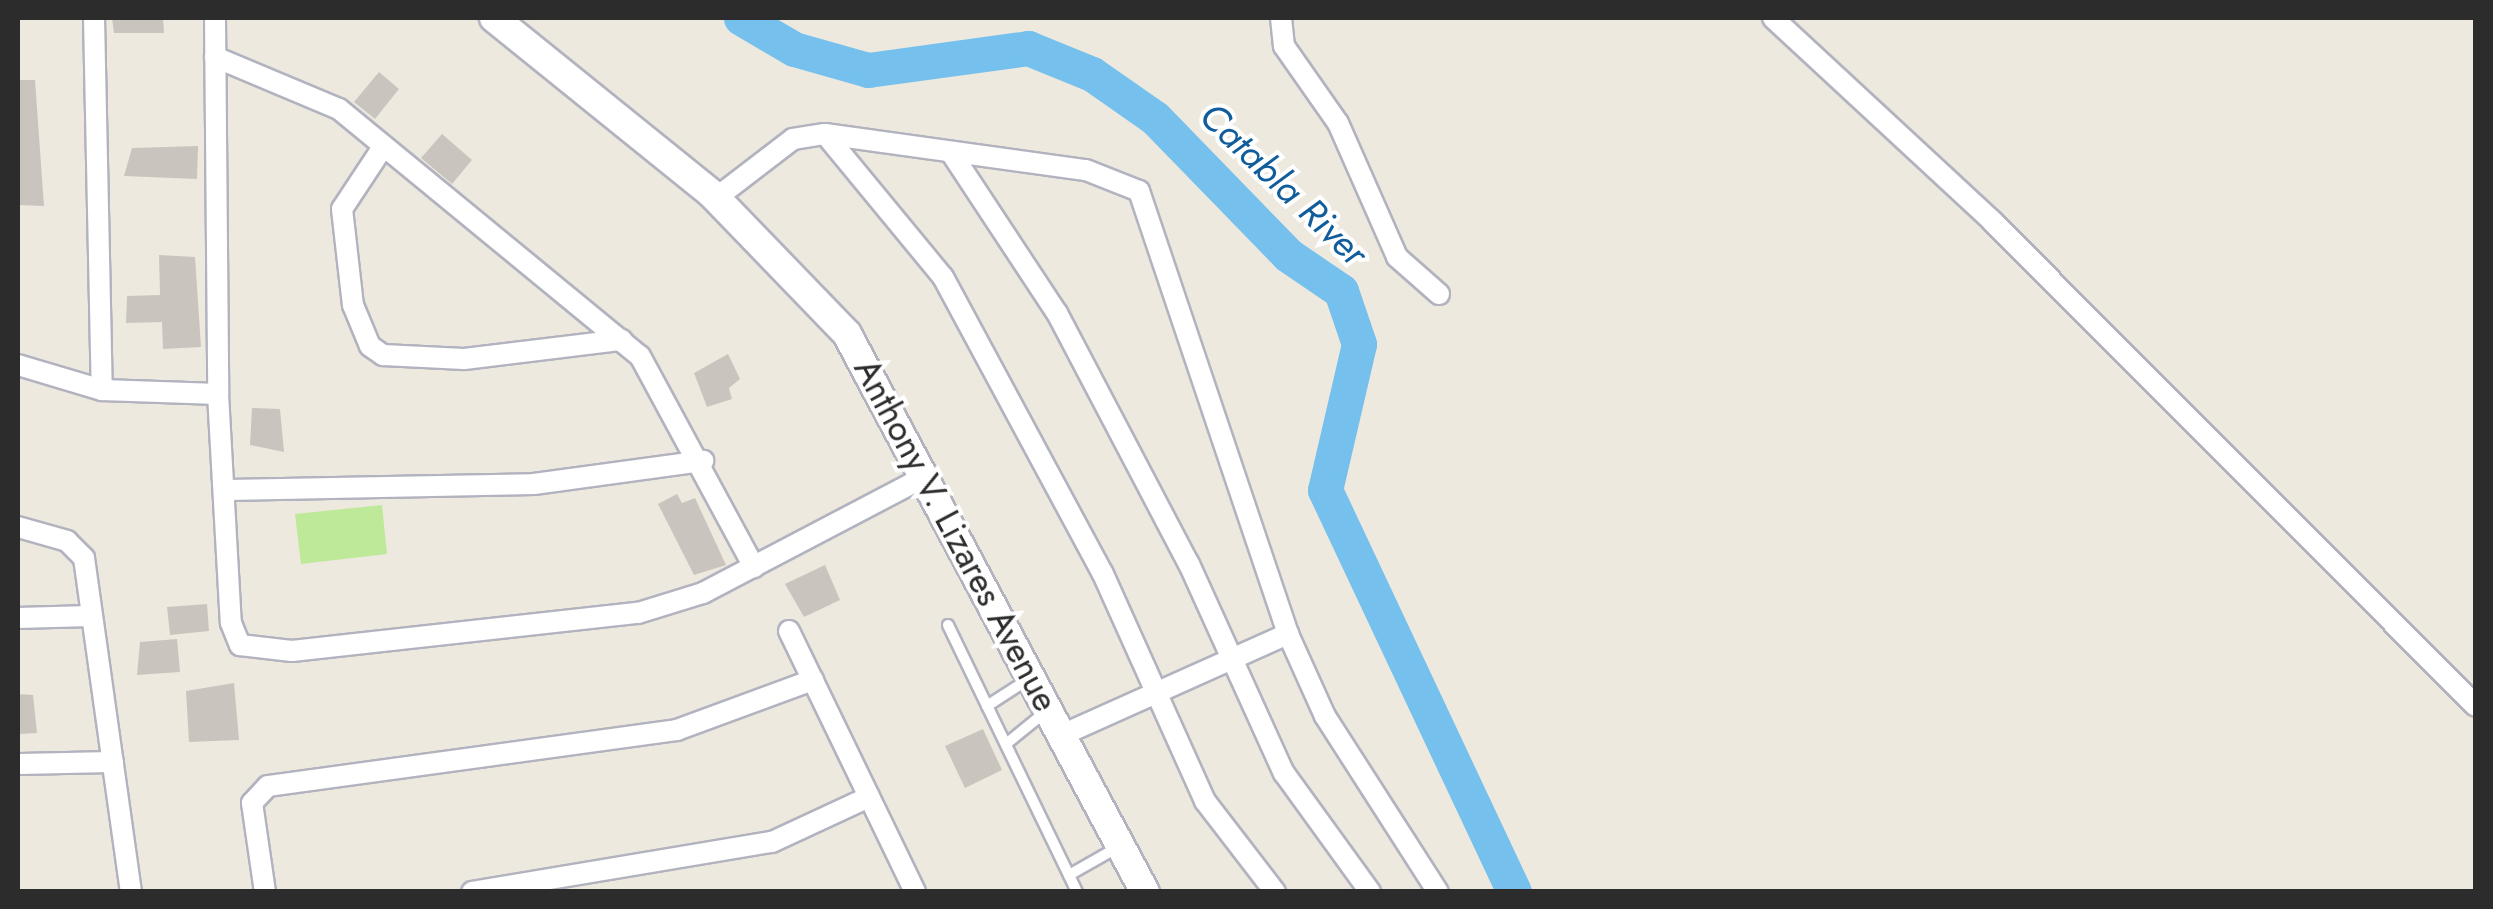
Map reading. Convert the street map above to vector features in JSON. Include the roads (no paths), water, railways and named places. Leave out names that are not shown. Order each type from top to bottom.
[{"type":"main road","name":"Anthony V. Lizares Avenue","points":[[494,18],[716,198],[847,334],[928,475],[1145,892]]},
{"type":"street","points":[[94,18],[102,390]]},
{"type":"street","points":[[215,18],[218,394],[228,490],[230,623],[254,653],[638,614],[754,567],[928,475]]},
{"type":"street","points":[[1282,18],[1284,46],[1338,123],[1397,257],[1439,294]]},
{"type":"street","points":[[1772,18],[1992,221],[2476,706]]},
{"type":"street","points":[[215,56],[311,92],[622,340],[656,374],[754,567]]},
{"type":"street","points":[[716,198],[794,138],[826,134],[1086,170],[1146,200],[1181,330],[1288,634],[1325,716],[1438,892]]},
{"type":"street","points":[[826,134],[943,278],[1103,574],[1205,801],[1275,892]]},
{"type":"street","points":[[383,146],[342,209],[353,305],[370,346],[382,356],[464,359],[622,340]]},
{"type":"street","points":[[952,154],[1022,247],[1189,564],[1226,656],[1284,773],[1370,892]]},
{"type":"street","points":[[18,365],[102,390],[218,394]]},
{"type":"street","points":[[228,490],[534,484],[703,461]]},
{"type":"street","points":[[18,527],[67,541],[84,558],[131,892]]},
{"type":"street","points":[[18,618],[90,616]]},
{"type":"street","points":[[789,631],[915,892]]},
{"type":"street","points":[[1062,734],[1153,687],[1288,634]]},
{"type":"street","points":[[265,892],[252,803],[268,786],[677,730],[813,680]]},
{"type":"street","points":[[18,764],[113,762]]},
{"type":"street","points":[[472,892],[772,842],[869,797]]},
{"type":"lane","points":[[948,625],[1077,892]]},
{"type":"lane","points":[[988,706],[1032,676]]},
{"type":"lane","points":[[1006,744],[1049,709]]},
{"type":"lane","points":[[1069,876],[1120,846]]},
{"type":"waterway","name":"Catabla River","points":[[741,18],[794,49],[868,70],[1028,48],[1092,74],[1155,118],[1288,255],[1341,291],[1359,344],[1325,490],[1514,892]]}]
